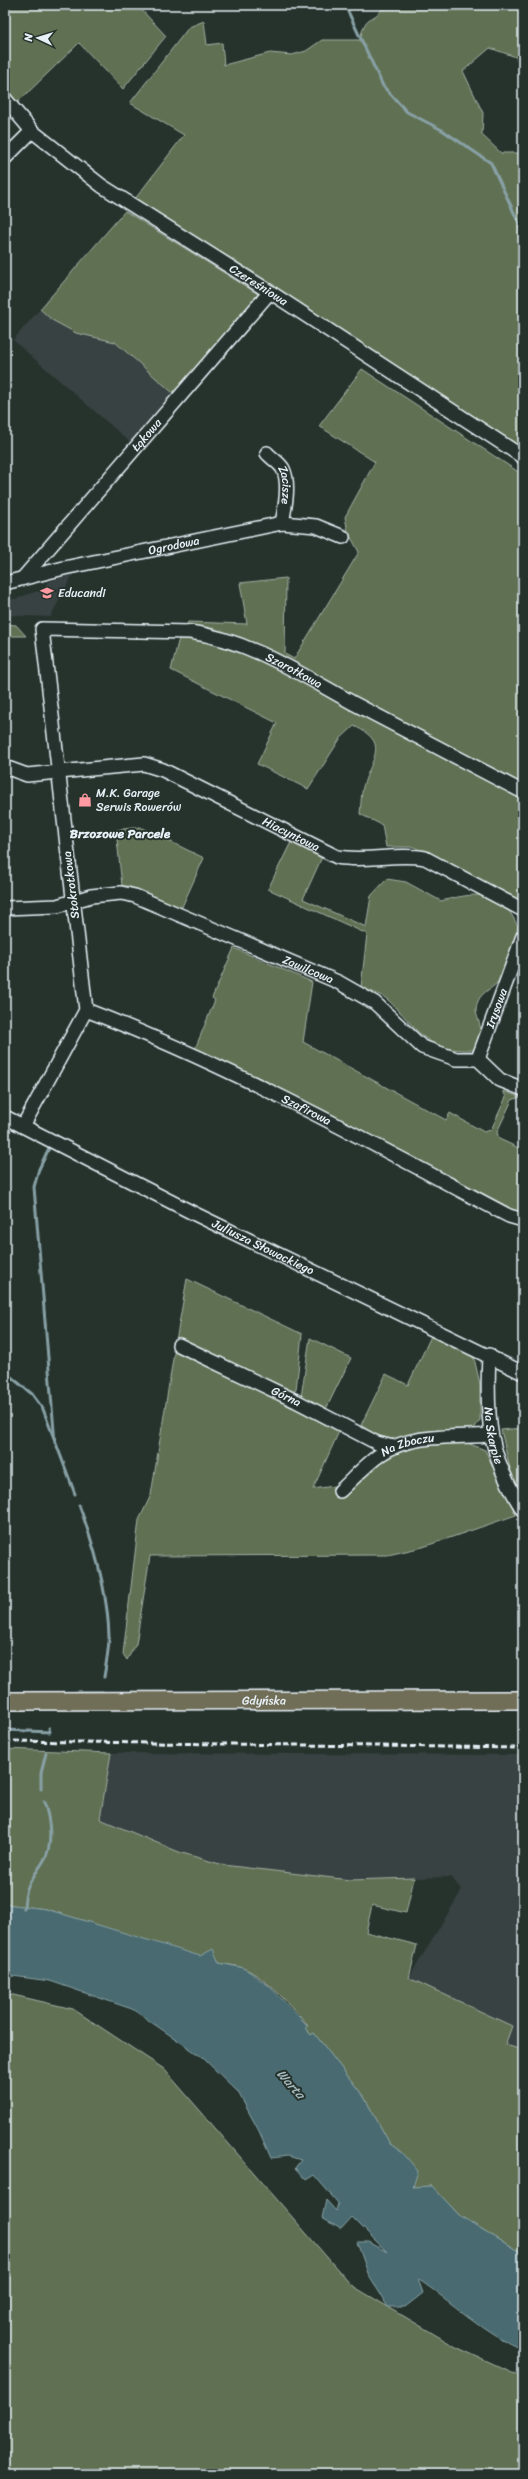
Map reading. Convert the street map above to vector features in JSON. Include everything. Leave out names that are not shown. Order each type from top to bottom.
[{"type":"main road","name":"Gdyńska","points":[[5,1701],[523,1700]]},
{"type":"street","name":"Czereśniowa","points":[[5,99],[32,131],[102,186],[270,292],[523,457]]},
{"type":"street","points":[[5,158],[32,131]]},
{"type":"street","name":"Łąkowa","points":[[23,578],[270,292]]},
{"type":"street","name":"Zacisze","points":[[266,453],[282,468],[285,479],[285,511],[282,523]]},
{"type":"street","name":"Ogrodowa","points":[[5,583],[282,523],[316,526],[343,537]]},
{"type":"street","name":"Stokrotkowa","points":[[42,629],[86,1010]]},
{"type":"street","name":"Szarotkowa","points":[[42,629],[190,632],[214,635],[232,641],[294,671],[523,792]]},
{"type":"street","name":"Hiacyntowa","points":[[5,767],[27,775],[144,764],[163,770],[337,857],[353,860],[410,856],[425,858],[523,910]]},
{"type":"street","name":"Zawilcowa","points":[[5,908],[57,906],[91,896],[121,893],[135,896],[338,982],[375,1003],[422,1047],[456,1059],[478,1059]]},
{"type":"street","name":"Irysowa","points":[[478,1059],[523,936]]},
{"type":"street","points":[[23,1126],[86,1010]]},
{"type":"street","name":"Szafirowa","points":[[86,1010],[155,1036],[348,1131],[509,1216],[523,1220]]},
{"type":"street","points":[[478,1059],[500,1080],[523,1089]]},
{"type":"street","name":"Juliusza Słowackiego","points":[[5,1117],[202,1217],[523,1373]]},
{"type":"street","name":"Górna","points":[[179,1345],[296,1401],[377,1443],[393,1447]]},
{"type":"street","name":"Na Skarpie","points":[[489,1356],[491,1434],[501,1472],[523,1510]]},
{"type":"street","name":"Na Zboczu","points":[[340,1491],[380,1455],[393,1447],[421,1440],[491,1434]]},
{"type":"shaded area","points":[[56,291],[173,393],[130,442],[13,340]]},
{"type":"shaded area","name":"Educandi","points":[[73,574],[50,617],[5,615],[5,598],[15,599],[43,589],[48,582]]},
{"type":"shaded area","points":[[111,1753],[523,1755],[523,2050],[505,2045],[512,2026],[409,1978],[462,1890],[451,1877],[350,1880],[223,1865],[179,1852],[100,1819]]},
{"type":"green space","points":[[5,5],[137,5],[166,36],[123,89],[79,43],[17,103],[5,89]]},
{"type":"green space","points":[[385,5],[523,5],[523,76],[516,57],[490,48],[463,71],[483,113],[482,135],[501,153],[520,153],[523,156],[523,173],[520,181],[523,189],[523,448],[135,199],[184,135],[130,103],[189,27],[204,21],[207,45],[222,43],[224,65],[270,53],[292,55],[306,51],[322,40],[360,40],[362,31],[367,21],[377,15]]},
{"type":"green space","points":[[125,211],[258,294],[173,393],[115,342],[76,333],[52,320],[40,309]]},
{"type":"green space","points":[[362,369],[523,475],[523,903],[414,847],[386,847],[382,825],[360,814],[363,787],[375,752],[375,745],[372,739],[365,732],[354,726],[340,739],[308,789],[257,764],[277,723],[171,670],[178,642],[188,622],[247,624],[240,583],[286,578],[285,654],[294,659],[359,552],[348,532],[345,517],[375,462],[319,426]]},
{"type":"green space","points":[[5,624],[16,625],[26,636],[5,636]]},
{"type":"green space","points":[[140,827],[204,858],[181,909],[128,886],[122,886],[116,830]]},
{"type":"green space","points":[[291,842],[322,857],[303,899],[366,927],[371,896],[387,879],[406,882],[441,901],[457,897],[482,895],[497,900],[506,907],[518,926],[503,973],[498,982],[483,994],[478,1001],[476,1013],[480,1034],[473,1050],[456,1050],[443,1047],[432,1042],[423,1036],[387,999],[361,987],[367,934],[268,889]]},
{"type":"green space","points":[[234,948],[312,982],[303,1042],[446,1120],[450,1113],[484,1132],[491,1130],[506,1097],[503,1091],[520,1097],[512,1100],[497,1132],[499,1139],[523,1150],[523,1215],[512,1212],[195,1049],[215,1000],[212,998]]},
{"type":"green space","points":[[187,1279],[302,1334],[296,1390],[289,1394],[176,1341]]},
{"type":"green space","points":[[432,1334],[457,1345],[474,1358],[480,1384],[480,1420],[473,1430],[399,1442],[380,1439],[361,1425],[386,1374],[408,1385]]},
{"type":"green space","points":[[310,1338],[351,1358],[326,1409],[301,1397]]},
{"type":"green space","points":[[175,1347],[341,1427],[313,1489],[341,1485],[373,1456],[372,1446],[431,1442],[465,1442],[485,1450],[516,1515],[423,1547],[388,1555],[150,1556],[136,1644],[127,1660],[123,1654],[139,1520],[151,1495]]},
{"type":"green space","points":[[523,1428],[523,1500],[514,1486],[501,1430]]},
{"type":"green space","points":[[5,1749],[111,1753],[100,1819],[179,1852],[223,1865],[350,1880],[414,1878],[406,1913],[372,1905],[366,1932],[417,1945],[409,1978],[512,2026],[505,2045],[523,2050],[523,2254],[460,2216],[432,2186],[413,2187],[403,2153],[390,2144],[364,2097],[314,2033],[311,2035],[305,2028],[308,2025],[278,1993],[261,1978],[240,1967],[219,1963],[46,1909],[5,1904]]},
{"type":"green space","points":[[5,1993],[73,2009],[164,2069],[351,2285],[456,2347],[523,2378],[523,2474],[5,2474]]},
{"type":"water","name":"Warta","points":[[5,1904],[46,1909],[200,1956],[213,1949],[219,1963],[244,1968],[269,1986],[308,2026],[305,2028],[311,2035],[314,2033],[364,2097],[390,2144],[403,2153],[418,2171],[413,2187],[432,2186],[460,2216],[523,2254],[523,2350],[495,2335],[418,2279],[423,2293],[405,2307],[388,2307],[369,2276],[357,2242],[369,2242],[387,2252],[352,2217],[341,2229],[322,2218],[326,2200],[336,2211],[338,2203],[314,2175],[306,2180],[295,2168],[301,2160],[288,2156],[271,2158],[259,2131],[238,2092],[202,2057],[132,2009],[50,1981],[5,1975]]},
{"type":"waterway","points":[[345,5],[383,86],[407,112],[442,130],[491,163],[523,232]]},
{"type":"waterway","points":[[50,1146],[39,1169],[34,1187],[55,1443]]},
{"type":"waterway","points":[[5,1372],[32,1394],[43,1409],[75,1494]]},
{"type":"waterway","points":[[79,1505],[95,1553],[106,1604],[109,1642],[104,1677]]},
{"type":"waterway","points":[[77,1692],[103,1692]]},
{"type":"waterway","points":[[5,1730],[50,1732],[49,1728]]},
{"type":"waterway","points":[[41,1789],[41,1773],[46,1753]]},
{"type":"waterway","points":[[24,1909],[27,1889],[43,1862],[49,1848],[50,1832],[44,1802]]},
{"type":"railway","points":[[5,1741],[523,1748]]},
{"type":"place","name":"Educandi","points":[[47,593]]},
{"type":"place","name":"M.K. Garage Serwis Rowerów","points":[[85,800]]},
{"type":"district","name":"Brzozowe Parcele","points":[[120,833]]}]
